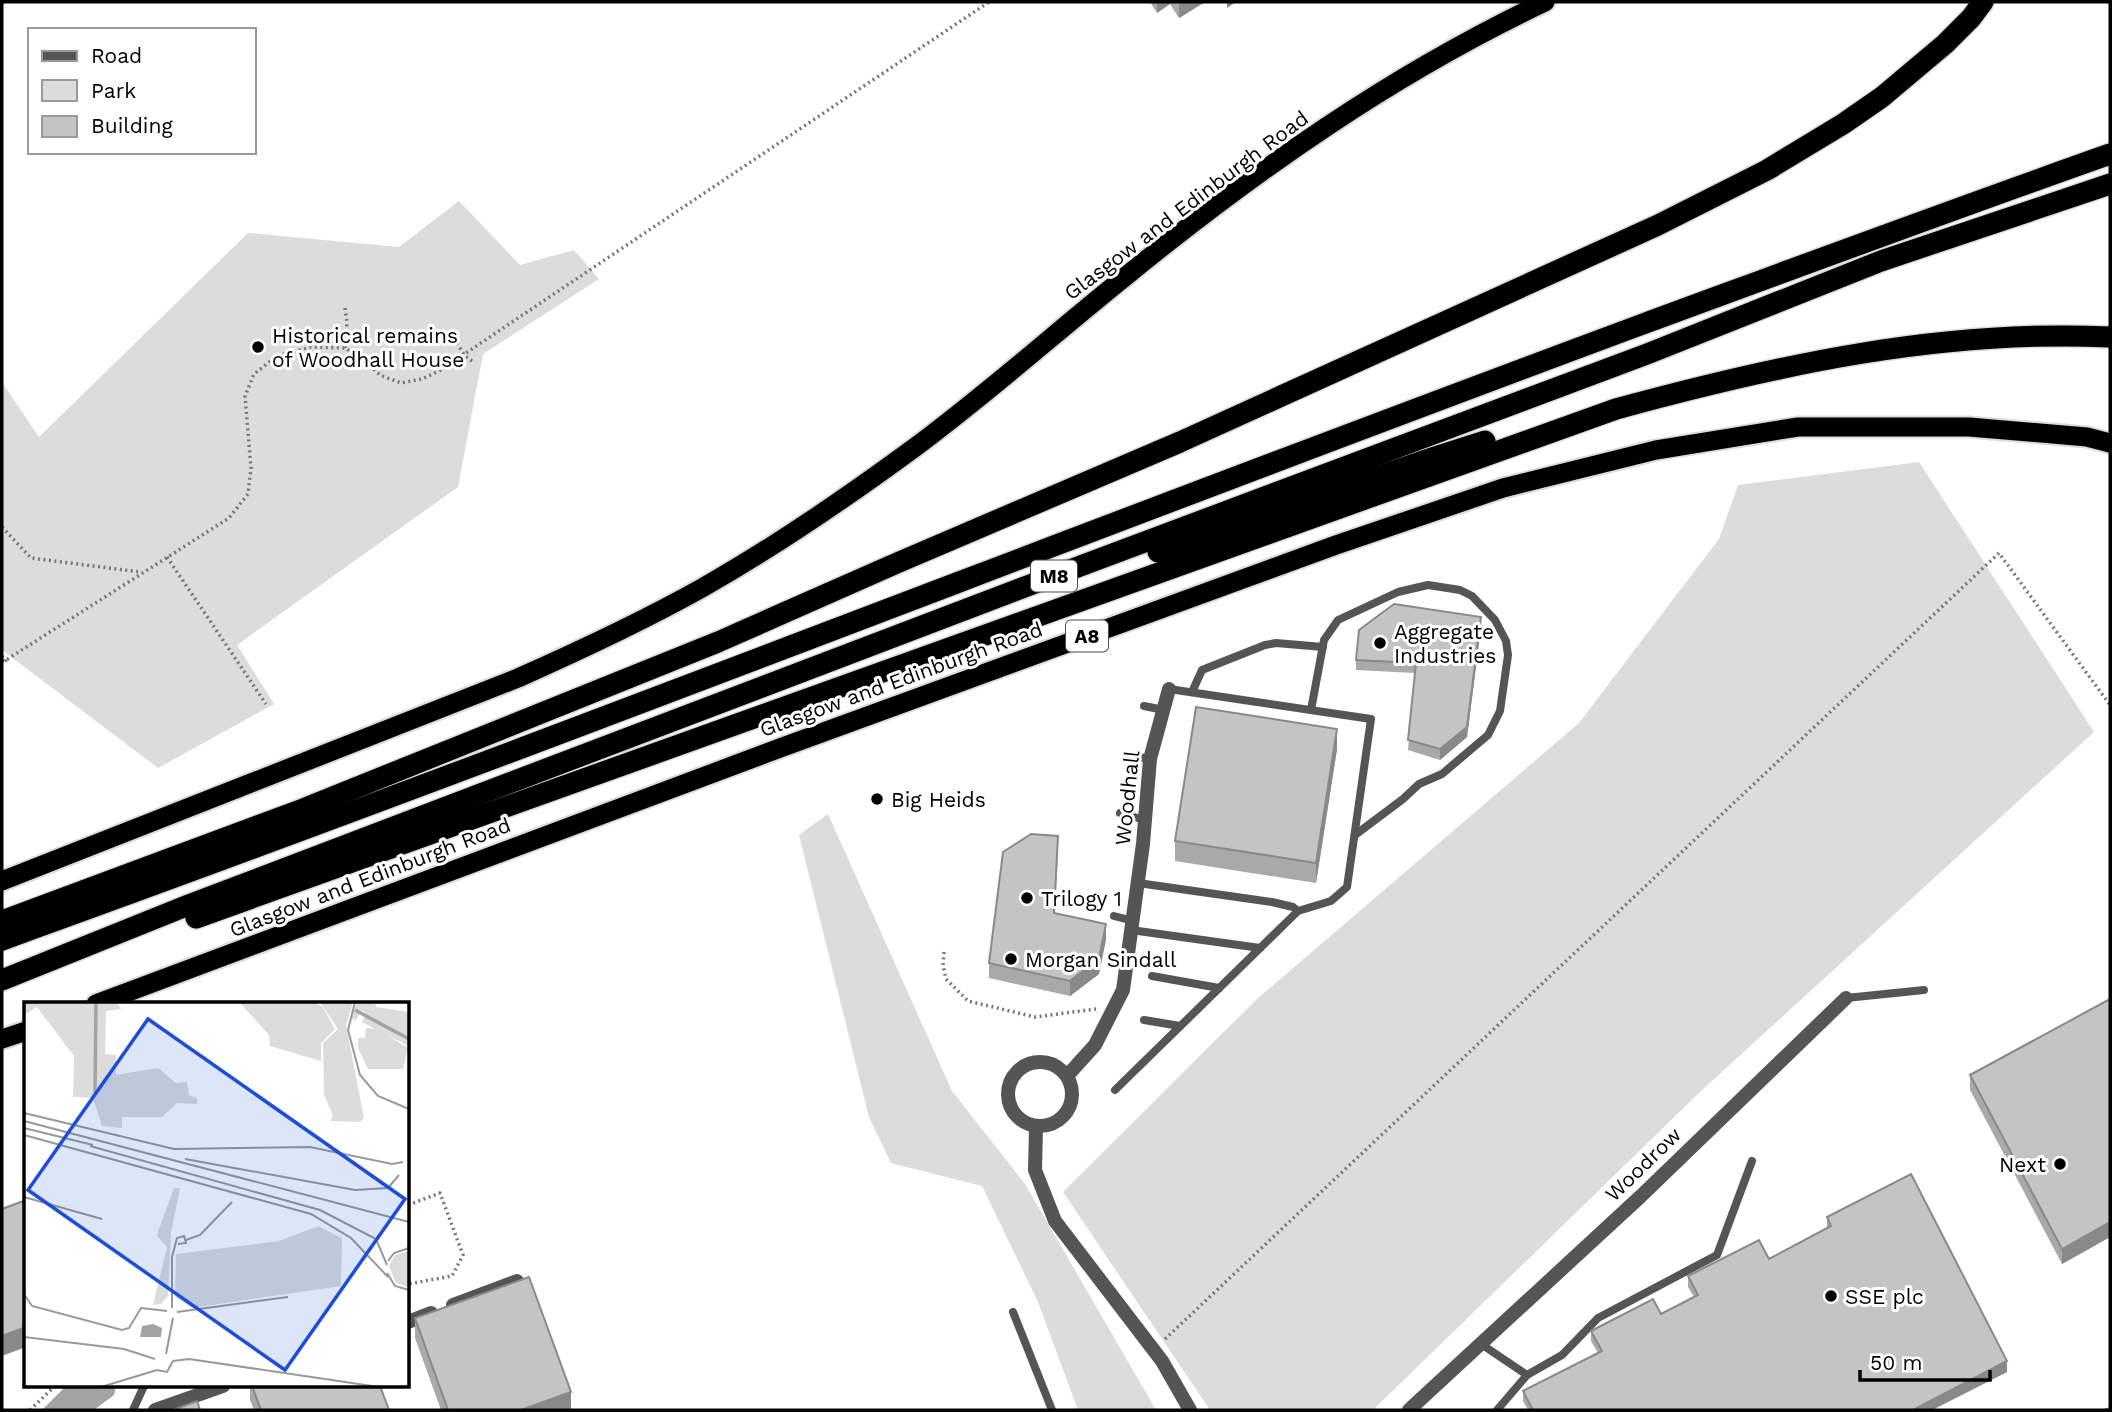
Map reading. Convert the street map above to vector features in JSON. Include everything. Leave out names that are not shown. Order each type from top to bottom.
[{"type":"highway","name":"Glasgow and Edinburgh Road","points":[[2,881],[518,678],[585,648],[701,589],[792,533],[917,446],[1147,259],[1293,148],[1431,61],[1545,2]]},
{"type":"highway","points":[[2,921],[303,809],[718,642],[1015,511],[1180,442],[1658,225],[1767,170],[1843,124],[1917,68],[1962,28],[1983,2]]},
{"type":"highway","name":"M8","points":[[2,940],[204,867],[1430,403],[2110,154]]},
{"type":"highway","name":"M8","points":[[2,981],[186,906],[1647,354],[1881,261],[2110,184]]},
{"type":"highway","name":"M8","points":[[2,981],[322,873],[1616,409],[1688,389],[1810,361],[1880,349],[1971,338],[2082,335],[2110,337]]},
{"type":"highway","points":[[1051,578],[1119,566],[1432,458],[1528,428],[1573,425]]},
{"type":"highway","name":"Glasgow and Edinburgh Road","points":[[101,1002],[793,743],[1336,545],[1503,488],[1656,450],[1798,427],[1969,427],[2087,437],[2110,443]]},
{"type":"highway","points":[[2,1039],[24,1032]]},
{"type":"street","name":"Woodhall","points":[[1067,1076],[1095,1045],[1124,990],[1150,759],[1169,688]]},
{"type":"street","name":"Woodrow","points":[[1409,1410],[1641,1196],[1846,998]]},
{"type":"street","points":[[1039,1062],[1056,1066],[1067,1076],[1072,1102],[1059,1121],[1037,1127],[1017,1118],[1010,1109],[1007,1096],[1011,1079],[1020,1068],[1039,1062]]},
{"type":"street","points":[[1037,1127],[1035,1170],[1055,1221],[1153,1350],[1190,1410]]},
{"type":"street","points":[[410,1321],[517,1281]]},
{"type":"street","points":[[155,1410],[217,1388]]},
{"type":"lane","points":[[1311,710],[1324,640],[1338,620],[1398,592],[1428,585],[1460,590],[1472,596],[1495,620],[1506,641],[1508,655],[1500,711],[1488,735],[1443,774],[1419,784],[1355,835]]},
{"type":"lane","points":[[1192,692],[1202,670],[1265,645],[1276,643],[1323,647]]},
{"type":"lane","name":"Woodhall","points":[[1169,688],[1371,719],[1347,887],[1331,901],[1298,911]]},
{"type":"lane","points":[[1144,706],[1164,710]]},
{"type":"lane","points":[[1129,755],[1150,759]]},
{"type":"lane","points":[[1120,813],[1145,820]]},
{"type":"lane","points":[[1115,1090],[1298,911],[1293,907],[1272,902],[1138,883]]},
{"type":"lane","points":[[1114,916],[1132,926],[1260,948]]},
{"type":"lane","points":[[1152,976],[1220,988]]},
{"type":"lane","name":"Woodrow","points":[[1846,998],[1924,990]]},
{"type":"lane","points":[[1144,1020],[1180,1026]]},
{"type":"lane","points":[[1497,1410],[1527,1375],[1562,1354],[1598,1318],[1717,1255],[1752,1161]]},
{"type":"lane","points":[[1013,1312],[1052,1410]]},
{"type":"lane","points":[[1481,1344],[1527,1375]]},
{"type":"lane","points":[[133,1410],[143,1388]]},
{"type":"path","points":[[3,660],[229,518],[248,494],[251,468],[245,396],[254,373],[277,356],[311,347],[345,348],[363,359],[380,375],[401,383],[422,379],[456,363],[464,355],[989,2]]},
{"type":"path","points":[[345,309],[345,348]]},
{"type":"path","points":[[457,343],[464,355],[473,362]]},
{"type":"path","points":[[2,527],[31,558],[142,572]]},
{"type":"path","points":[[1153,1350],[1999,552],[2110,705]]},
{"type":"path","points":[[167,557],[266,704]]},
{"type":"path","points":[[944,952],[946,979],[968,1001],[1035,1017],[1115,1006]]},
{"type":"path","points":[[410,1204],[440,1193],[463,1255],[452,1276],[410,1284]]},
{"type":"path","points":[[30,1410],[53,1388]]},
{"type":"path","points":[[2106,1410],[2110,1408]]},
{"type":"green space","points":[[459,201],[520,265],[574,250],[599,279],[483,354],[458,487],[237,645],[274,704],[158,768],[2,650],[2,382],[39,437],[248,233],[399,247]]},
{"type":"green space","points":[[1919,462],[2094,732],[1701,1091],[1373,1410],[1210,1410],[1063,1192],[1258,998],[1579,723],[1719,539],[1738,485]]},
{"type":"green space","points":[[828,814],[952,1091],[1025,1184],[1156,1410],[1078,1410],[1038,1302],[982,1186],[891,1163],[869,1117],[799,835]]},
{"type":"shaded area","points":[[64,1388],[116,1388],[114,1395],[94,1410],[42,1410]]},
{"type":"building","points":[[1394,604],[1481,617],[1467,727],[1440,749],[1408,740],[1416,663],[1356,660],[1359,630]]},
{"type":"building","points":[[1196,707],[1337,729],[1316,863],[1175,841]]},
{"type":"building","name":"Trilogy 1","points":[[1031,834],[1058,836],[1054,913],[1106,924],[1099,958],[1070,981],[989,963],[1003,852]]},
{"type":"building","name":"Next","points":[[2110,999],[2110,1222],[2062,1249],[1970,1075]]},
{"type":"building","name":"SSE plc","points":[[1911,1174],[2007,1361],[1913,1410],[1533,1410],[1523,1391],[1602,1351],[1591,1331],[1653,1299],[1661,1314],[1698,1295],[1688,1276],[1759,1240],[1769,1259],[1831,1226],[1827,1217]]},
{"type":"building","points":[[24,1201],[24,1328],[2,1336],[2,1209]]},
{"type":"building","points":[[529,1277],[571,1392],[521,1410],[448,1410],[415,1318]]},
{"type":"building","points":[[253,1388],[381,1388],[389,1410],[261,1410]]},
{"type":"building","points":[[197,1401],[200,1410],[173,1410]]},
{"type":"place","name":"Historical remains of Woodhall House","points":[[258,347]]},
{"type":"place","name":"Aggregate Industries","points":[[1380,643]]},
{"type":"place","name":"Big Heids","points":[[877,799]]},
{"type":"place","name":"Trilogy 1","points":[[1027,898]]},
{"type":"place","name":"Morgan Sindall","points":[[1011,959]]},
{"type":"place","name":"Next","points":[[2060,1164]]},
{"type":"place","name":"SSE plc","points":[[1831,1296]]}]
